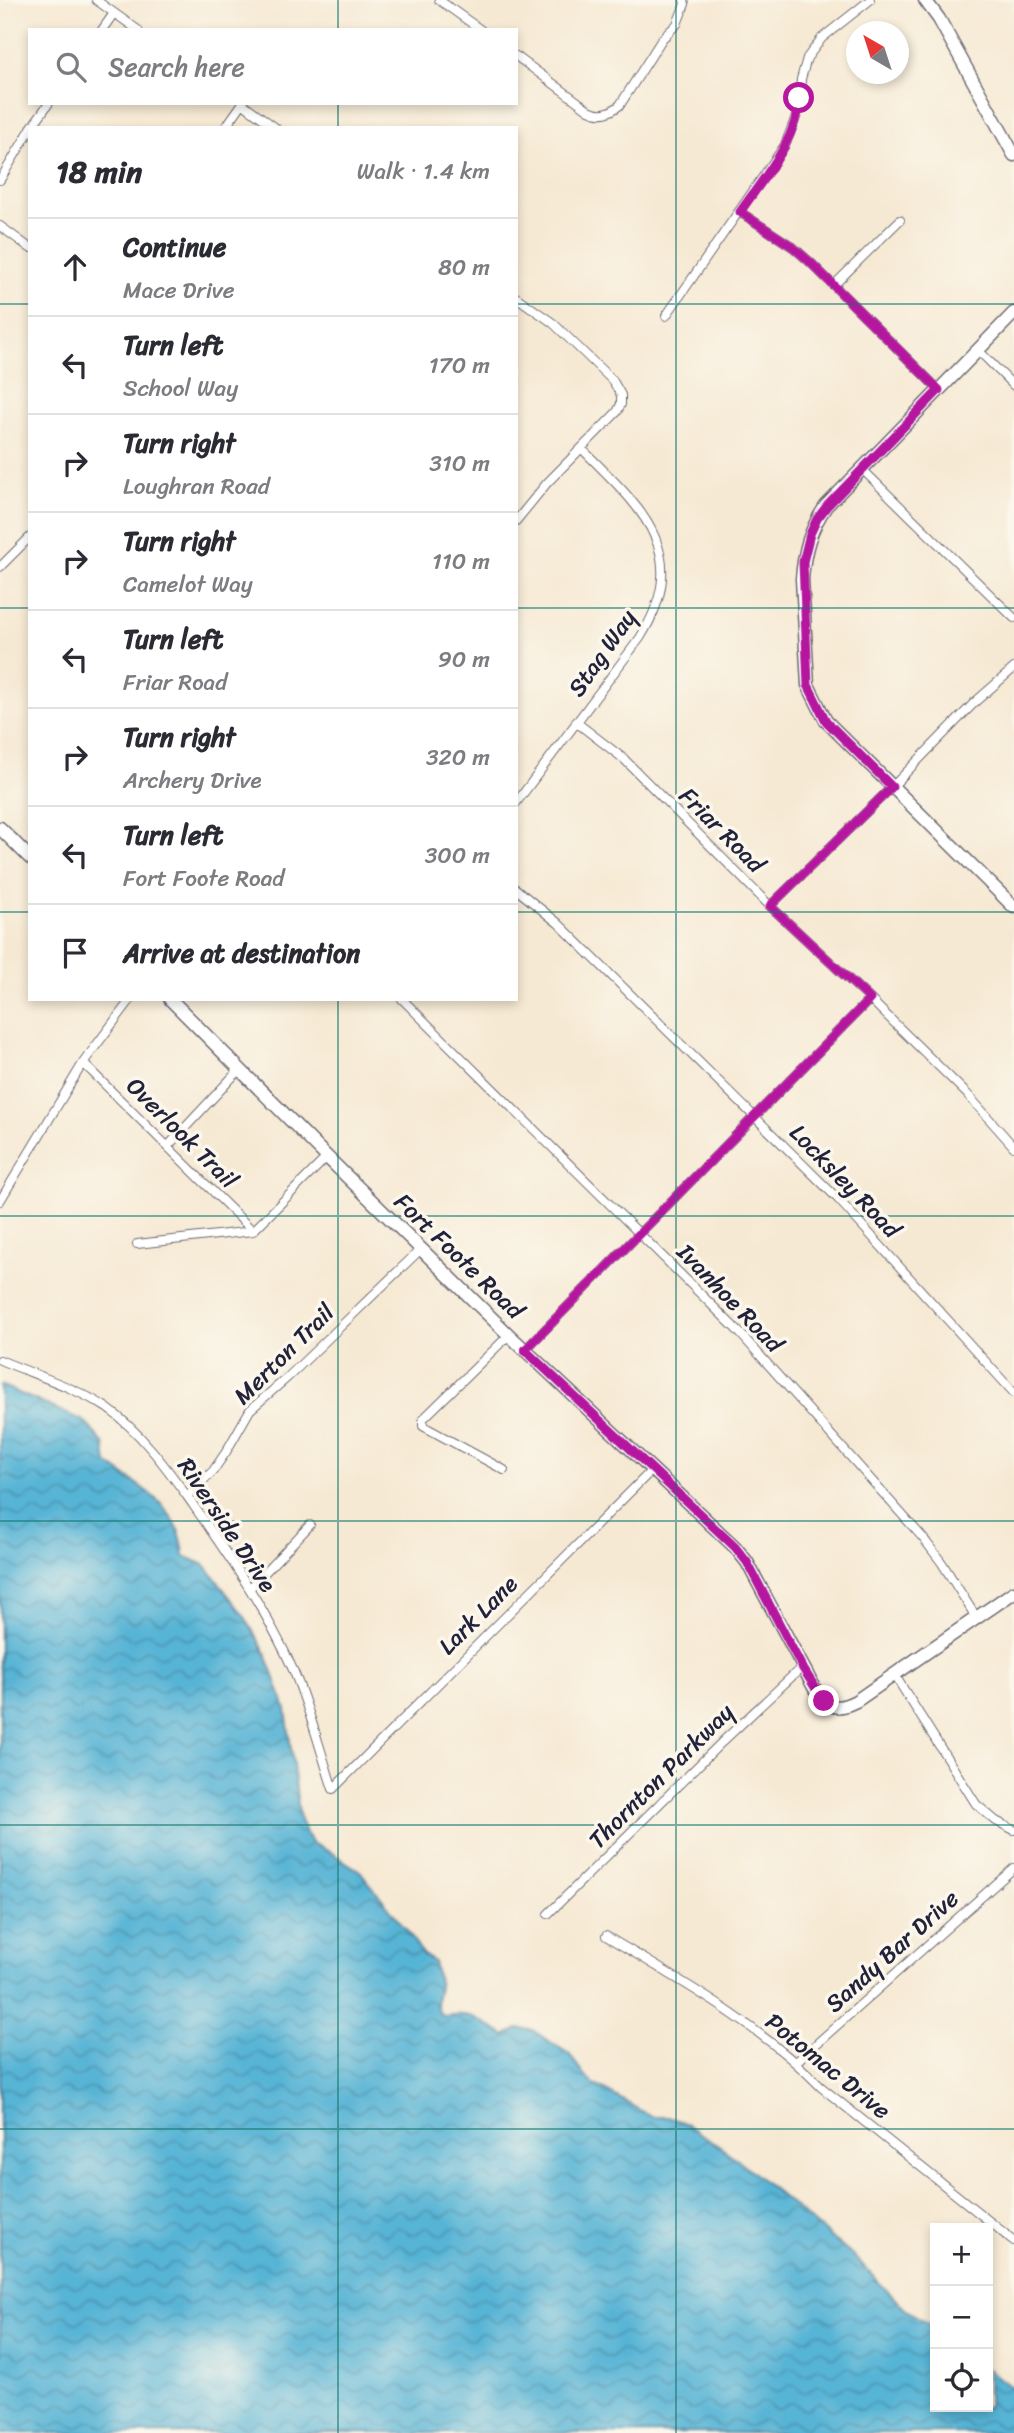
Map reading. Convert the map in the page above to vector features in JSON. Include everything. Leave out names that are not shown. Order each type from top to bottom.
[{"type":"street","points":[[96,0],[135,28]]},
{"type":"street","points":[[439,0],[478,28]]},
{"type":"street","points":[[518,57],[589,110],[602,114],[613,111],[620,105],[662,39],[677,24],[684,0]]},
{"type":"street","points":[[666,316],[785,145],[799,109],[801,79],[807,58],[822,38],[870,0]]},
{"type":"street","points":[[925,0],[939,19],[1014,155]]},
{"type":"street","points":[[103,28],[114,13]]},
{"type":"street","points":[[33,126],[48,105]]},
{"type":"street","points":[[226,126],[241,105]]},
{"type":"street","points":[[245,105],[273,126]]},
{"type":"street","points":[[0,180],[28,134]]},
{"type":"street","points":[[740,212],[793,247],[939,390]]},
{"type":"street","points":[[834,285],[900,220]]},
{"type":"street","points":[[0,226],[28,247]]},
{"type":"street","points":[[518,298],[561,330],[618,388],[621,404],[617,412],[547,483],[518,519]]},
{"type":"street","points":[[1014,313],[862,468],[817,519],[806,547],[803,579],[806,669],[813,696],[826,721],[1014,907]]},
{"type":"street","points":[[979,351],[1014,386]]},
{"type":"street","name":"Stag Way","points":[[518,800],[650,622],[656,606],[662,571],[655,536],[634,500],[582,449]]},
{"type":"street","points":[[862,468],[1014,618]]},
{"type":"street","points":[[0,567],[28,539]]},
{"type":"street","points":[[770,906],[975,702],[1014,668]]},
{"type":"street","name":"Friar Road","points":[[576,722],[624,759],[770,906],[967,1094],[1014,1147]]},
{"type":"street","points":[[0,828],[28,856]]},
{"type":"street","name":"Locksley Road","points":[[518,891],[558,923],[853,1214],[1014,1393]]},
{"type":"street","points":[[525,1350],[870,999]]},
{"type":"street","points":[[0,1201],[83,1063],[130,1001]]},
{"type":"street","name":"Fort Foote Road","points":[[172,1001],[509,1335],[712,1524],[747,1562],[802,1667],[830,1707],[837,1708],[856,1700],[1014,1592]]},
{"type":"street","name":"Ivanhoe Road","points":[[404,1001],[739,1332],[914,1528],[942,1563],[976,1617]]},
{"type":"street","name":"Overlook Trail","points":[[83,1063],[253,1231]]},
{"type":"street","points":[[168,1146],[239,1070]]},
{"type":"street","points":[[137,1244],[253,1231],[327,1157]]},
{"type":"street","name":"Merton Trail","points":[[187,1496],[213,1471],[250,1410],[421,1249]]},
{"type":"street","points":[[504,1470],[423,1426],[423,1419],[509,1335]]},
{"type":"street","name":"Riverside Drive","points":[[0,1360],[107,1408],[141,1438],[181,1487],[250,1588],[294,1673],[333,1789]]},
{"type":"street","name":"Lark Lane","points":[[333,1789],[652,1470]]},
{"type":"street","points":[[250,1588],[310,1525]]},
{"type":"street","name":"Thornton Parkway","points":[[548,1914],[802,1667]]},
{"type":"street","points":[[894,1674],[976,1804],[996,1821],[1014,1830]]},
{"type":"street","name":"Sandy Bar Drive","points":[[796,2062],[1014,1868]]},
{"type":"street","name":"Potomac Drive","points":[[606,1936],[709,1998],[796,2062],[821,2087],[1014,2241]]},
{"type":"water","points":[[0,1385],[84,1421],[104,1444],[107,1463],[147,1491],[168,1512],[181,1539],[184,1556],[205,1565],[245,1617],[266,1654],[286,1709],[300,1821],[311,1843],[360,1871],[409,1933],[422,1954],[434,1962],[439,1987],[436,2001],[438,2011],[444,2016],[463,2015],[477,2018],[505,2036],[518,2029],[532,2030],[569,2054],[594,2084],[652,2117],[671,2117],[688,2125],[737,2159],[854,2257],[905,2309],[930,2325],[930,2412],[993,2412],[993,2373],[1014,2390],[1014,2433],[0,2433]]},
{"type":"route","points":[[799,98],[799,109],[785,145],[740,212],[793,247],[810,262],[939,390],[827,506],[810,534],[803,562],[808,685],[826,721],[892,787],[770,906],[870,999],[525,1350],[735,1547],[747,1562],[802,1667],[824,1701]]}]
